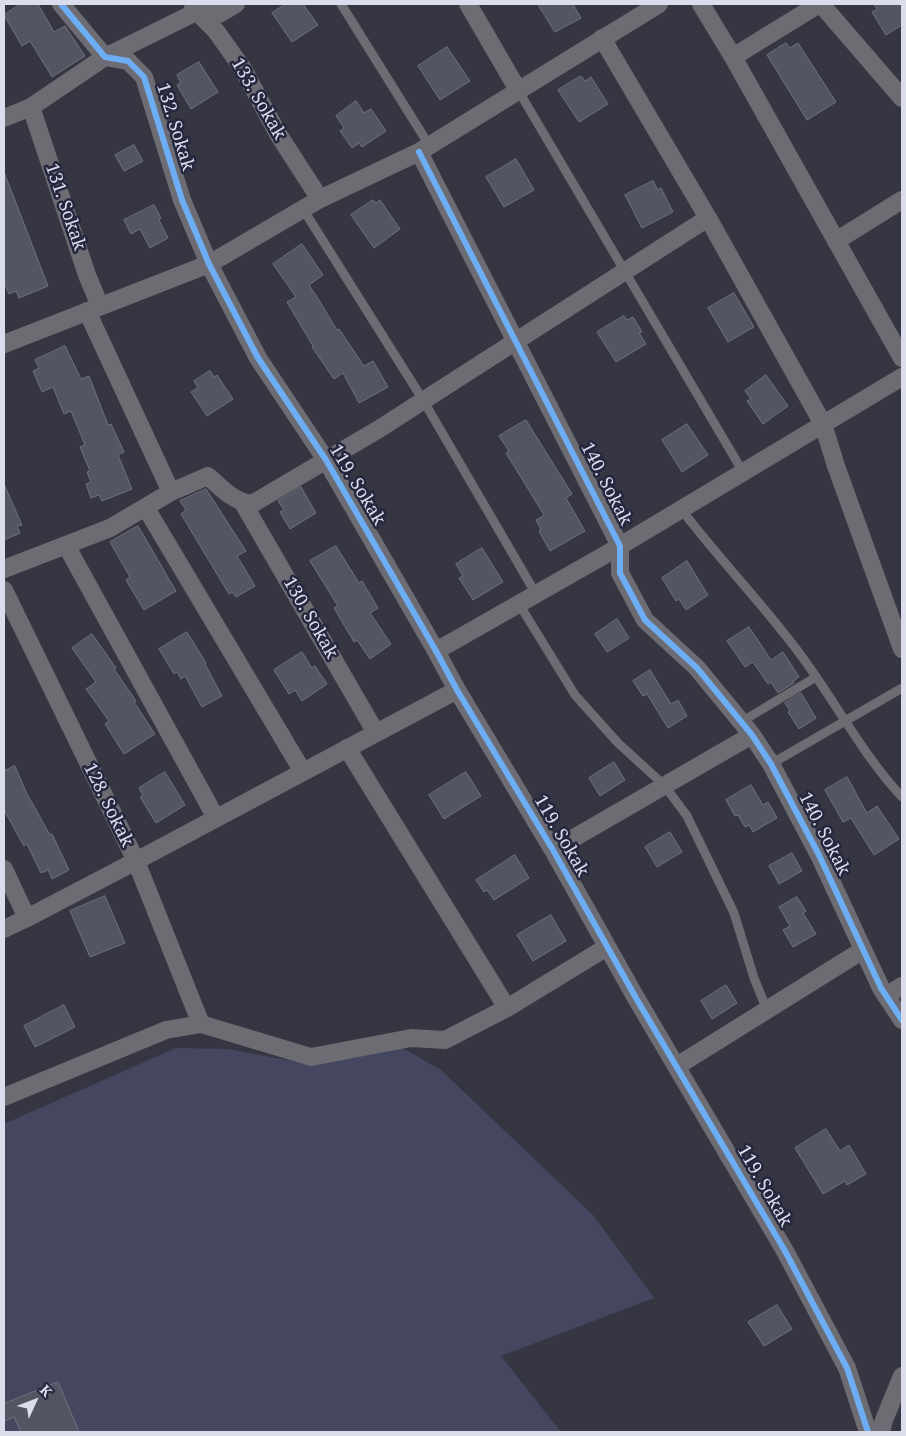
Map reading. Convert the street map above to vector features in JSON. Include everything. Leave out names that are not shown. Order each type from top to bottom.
[{"type":"street","points":[[61,4],[105,57]]},
{"type":"street","points":[[4,118],[31,107],[105,57],[193,8],[219,14],[236,4]]},
{"type":"street","points":[[468,4],[518,90]]},
{"type":"street","points":[[4,344],[209,264],[320,199],[424,148],[659,4]]},
{"type":"street","points":[[701,4],[733,57],[836,241],[898,339],[902,358]]},
{"type":"street","points":[[733,57],[820,4],[902,98]]},
{"type":"street","name":"133. Sokak","points":[[193,8],[216,31],[243,69],[278,134],[320,199]]},
{"type":"street","points":[[602,38],[708,218],[823,424],[836,466],[902,649]]},
{"type":"street","name":"132. Sokak","points":[[105,57],[128,61],[144,77],[182,200],[209,264]]},
{"type":"street","name":"131. Sokak","points":[[31,107],[87,274],[93,309],[171,492]]},
{"type":"street","name":"140. Sokak","points":[[424,148],[517,341],[620,546],[620,573],[645,620],[697,668],[746,728],[771,764],[819,855],[886,996],[902,1020]]},
{"type":"street","points":[[836,241],[902,200]]},
{"type":"street","points":[[4,569],[110,528],[171,492],[208,476],[228,494],[243,503],[252,504],[423,400],[708,218]]},
{"type":"street","name":"119. Sokak","points":[[209,264],[258,358],[326,460],[436,651],[456,690],[553,850],[607,947],[785,1251],[847,1368],[868,1432]]},
{"type":"street","points":[[436,651],[620,546],[902,377]]},
{"type":"street","name":"130. Sokak","points":[[243,503],[376,733]]},
{"type":"street","points":[[146,508],[303,772]]},
{"type":"street","points":[[66,544],[216,818]]},
{"type":"street","name":"128. Sokak","points":[[4,590],[136,861],[201,1024]]},
{"type":"street","points":[[4,929],[136,861],[456,690]]},
{"type":"street","points":[[553,850],[664,785],[746,728]]},
{"type":"street","points":[[348,748],[507,1008]]},
{"type":"street","points":[[4,869],[26,918]]},
{"type":"street","points":[[4,1097],[166,1030],[201,1024],[311,1057],[411,1038],[445,1040],[507,1008],[607,947]]},
{"type":"street","points":[[676,1066],[864,950]]},
{"type":"street","points":[[886,996],[902,986]]},
{"type":"street","points":[[881,1432],[902,1376]]},
{"type":"lane","points":[[341,4],[424,148]]},
{"type":"lane","points":[[518,90],[744,472]]},
{"type":"lane","points":[[303,209],[423,400],[536,594]]},
{"type":"lane","points":[[681,509],[704,540],[738,578],[800,654],[846,722],[891,785],[902,797]]},
{"type":"lane","points":[[519,604],[574,695],[618,742],[664,785],[687,816],[734,913],[754,978],[767,1010]]},
{"type":"lane","points":[[746,728],[816,677]]},
{"type":"lane","points":[[771,764],[902,688]]},
{"type":"shaded area","points":[[401,1047],[441,1070],[593,1215],[654,1298],[501,1356],[561,1432],[4,1432],[4,1124],[176,1048],[228,1049],[313,1065]]},
{"type":"building","points":[[21,4],[38,4],[54,32],[65,26],[85,56],[52,77],[30,41],[22,46],[4,15]]},
{"type":"building","points":[[286,4],[303,4],[318,25],[292,42],[272,13]]},
{"type":"building","points":[[538,4],[573,4],[581,18],[555,32]]},
{"type":"building","points":[[874,4],[902,4],[902,25],[886,35],[872,12],[877,9]]},
{"type":"building","points":[[786,43],[790,48],[798,43],[836,102],[807,120],[767,55]]},
{"type":"building","points":[[447,47],[470,81],[440,100],[418,66]]},
{"type":"building","points":[[199,62],[218,92],[191,109],[177,85],[181,83],[177,75]]},
{"type":"building","points":[[581,76],[585,81],[591,77],[608,104],[579,122],[558,90]]},
{"type":"building","points":[[356,101],[364,113],[371,109],[386,131],[362,147],[359,143],[352,148],[340,131],[344,128],[336,116]]},
{"type":"building","points":[[134,145],[143,161],[124,171],[115,155]]},
{"type":"building","points":[[516,159],[534,190],[504,207],[486,177]]},
{"type":"building","points":[[4,172],[48,286],[19,298],[16,291],[9,294],[4,282]]},
{"type":"building","points":[[653,181],[658,190],[661,188],[673,212],[642,228],[625,195]]},
{"type":"building","points":[[373,200],[376,203],[380,200],[400,229],[374,248],[351,215]]},
{"type":"building","points":[[154,205],[168,238],[150,248],[140,229],[131,234],[124,220]]},
{"type":"building","points":[[302,244],[323,275],[309,285],[337,330],[339,329],[364,366],[373,361],[388,387],[359,403],[343,373],[334,379],[312,347],[287,302],[296,297],[273,264]]},
{"type":"building","points":[[734,293],[754,327],[728,342],[708,308]]},
{"type":"building","points":[[624,316],[627,320],[633,317],[642,332],[639,333],[646,344],[616,362],[597,332]]},
{"type":"building","points":[[65,346],[81,379],[89,376],[108,425],[111,424],[124,452],[118,455],[132,489],[102,501],[99,495],[91,498],[86,484],[91,482],[87,472],[90,471],[80,447],[85,445],[71,411],[64,414],[53,387],[42,392],[33,371],[39,368],[35,360]]},
{"type":"building","points":[[210,371],[214,377],[217,375],[233,399],[207,416],[191,392],[198,388],[194,381]]},
{"type":"building","points":[[766,375],[788,406],[763,424],[747,401],[751,399],[745,391]]},
{"type":"building","points":[[526,420],[572,494],[566,498],[585,531],[550,551],[539,531],[541,530],[536,520],[544,515],[506,453],[509,451],[499,436]]},
{"type":"building","points":[[687,424],[708,455],[682,472],[662,440]]},
{"type":"building","points":[[4,484],[22,525],[17,526],[20,533],[4,540]]},
{"type":"building","points":[[301,487],[316,513],[290,529],[280,512],[284,510],[278,501]]},
{"type":"building","points":[[206,489],[246,551],[237,556],[255,586],[236,597],[232,592],[229,594],[181,514],[186,510],[180,501]]},
{"type":"building","points":[[138,526],[176,591],[144,610],[126,580],[130,577],[110,542]]},
{"type":"building","points":[[336,546],[359,583],[362,581],[378,608],[370,613],[391,644],[370,659],[357,640],[354,642],[334,608],[338,606],[310,561]]},
{"type":"building","points":[[482,548],[503,582],[473,600],[459,578],[463,576],[456,564]]},
{"type":"building","points":[[687,561],[708,595],[686,610],[679,599],[676,601],[662,578]]},
{"type":"building","points":[[617,619],[629,638],[607,652],[595,634]]},
{"type":"building","points":[[749,627],[771,660],[783,652],[799,677],[793,681],[794,683],[778,693],[771,682],[768,684],[753,662],[745,667],[727,641]]},
{"type":"building","points":[[187,632],[206,663],[222,696],[202,707],[185,676],[181,679],[177,672],[174,674],[159,649]]},
{"type":"building","points":[[92,634],[116,668],[114,669],[136,701],[134,702],[155,734],[124,754],[105,724],[109,721],[86,689],[96,682],[72,648]]},
{"type":"building","points":[[302,652],[312,668],[315,666],[327,684],[302,701],[295,690],[289,694],[274,670]]},
{"type":"building","points":[[650,670],[671,704],[678,700],[687,716],[668,728],[647,694],[643,696],[633,681]]},
{"type":"building","points":[[801,693],[816,718],[799,729],[788,712],[790,711],[785,703]]},
{"type":"building","points":[[614,762],[625,780],[600,796],[589,778]]},
{"type":"building","points":[[15,766],[26,792],[50,835],[52,834],[69,870],[52,879],[48,870],[41,873],[27,844],[24,846],[4,810],[4,771]]},
{"type":"building","points":[[165,772],[185,805],[156,823],[140,797],[143,795],[139,788]]},
{"type":"building","points":[[466,772],[481,796],[444,819],[429,795]]},
{"type":"building","points":[[847,777],[867,813],[877,806],[899,839],[874,855],[851,818],[843,822],[825,790]]},
{"type":"building","points":[[751,785],[763,805],[768,802],[777,818],[753,832],[749,825],[745,827],[738,815],[735,816],[726,800]]},
{"type":"building","points":[[670,832],[682,852],[657,867],[645,847]]},
{"type":"building","points":[[792,853],[802,871],[779,884],[769,866]]},
{"type":"building","points":[[515,855],[529,878],[494,900],[487,890],[484,892],[476,880]]},
{"type":"building","points":[[105,896],[125,943],[90,957],[70,911]]},
{"type":"building","points":[[797,897],[806,911],[803,913],[816,934],[793,947],[783,930],[790,926],[779,907]]},
{"type":"building","points":[[551,915],[566,941],[533,961],[517,935]]},
{"type":"building","points":[[726,985],[737,1003],[712,1019],[701,1001]]},
{"type":"building","points":[[64,1005],[75,1027],[35,1047],[24,1026]]},
{"type":"building","points":[[826,1129],[840,1151],[849,1145],[866,1174],[847,1185],[845,1181],[823,1194],[795,1148]]},
{"type":"building","points":[[777,1305],[792,1329],[764,1346],[748,1322]]},
{"type":"building","points":[[58,1382],[79,1432],[21,1432],[14,1417],[4,1421],[4,1404]]},
{"type":"cycle path","points":[[61,4],[105,57],[128,61],[144,77],[182,200],[209,264],[258,358],[326,460],[457,690],[553,850],[636,998],[785,1251],[847,1368],[868,1432]]},
{"type":"cycle path","points":[[419,152],[620,546],[620,573],[645,620],[697,668],[752,735],[771,764],[819,855],[881,988],[902,1020]]}]
